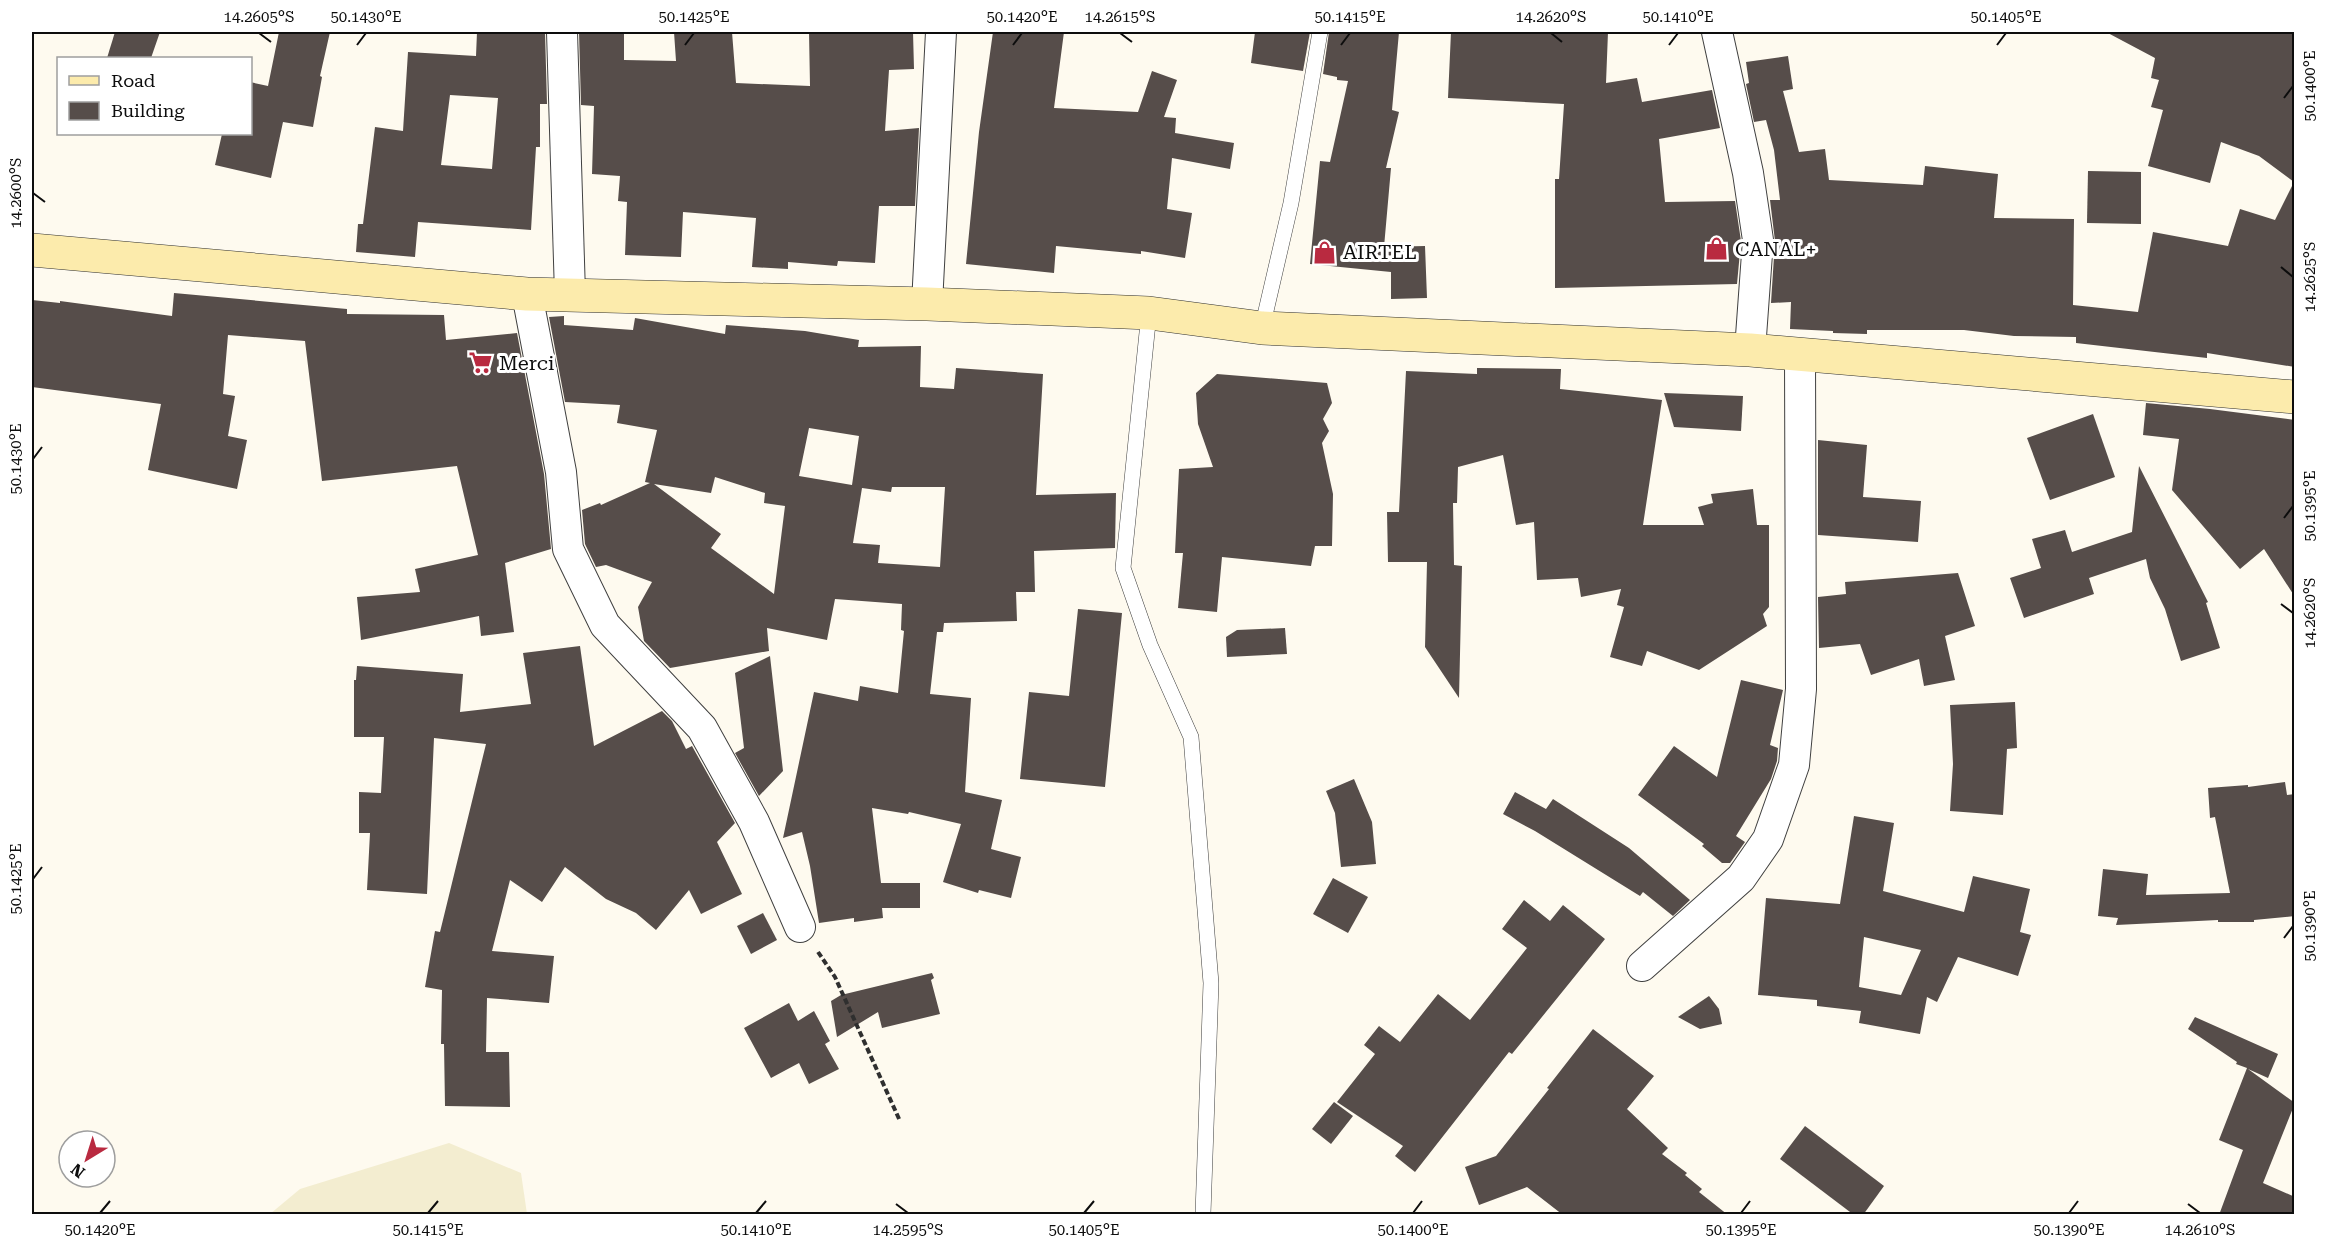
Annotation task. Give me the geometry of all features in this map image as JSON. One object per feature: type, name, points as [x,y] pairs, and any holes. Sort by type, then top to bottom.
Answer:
[{"type":"main road","points":[[32,250],[527,294],[927,304],[1149,313],[1262,328],[1750,350],[2295,397]]},
{"type":"street","points":[[562,32],[570,294]]},
{"type":"street","points":[[927,304],[941,32]]},
{"type":"street","points":[[1717,32],[1748,173],[1758,240],[1750,350]]},
{"type":"street","points":[[527,294],[561,472],[568,549],[605,625],[702,728],[754,822],[800,927]]},
{"type":"street","points":[[1642,966],[1741,878],[1768,839],[1794,765],[1802,689],[1800,355]]},
{"type":"lane","points":[[1262,328],[1291,203],[1320,32]]},
{"type":"lane","points":[[1149,313],[1123,568],[1150,645],[1191,737],[1211,983],[1203,1215]]},
{"type":"path","points":[[800,927],[835,977],[900,1121]]},
{"type":"shaded area","points":[[449,1143],[521,1173],[527,1214],[270,1214],[300,1189]]},
{"type":"building","points":[[115,32],[160,32],[151,57],[107,57]]},
{"type":"building","points":[[279,32],[330,32],[320,76],[322,77],[313,127],[283,122],[271,178],[215,165],[222,135],[252,135],[252,82],[268,86]]},
{"type":"building","points":[[477,32],[545,32],[547,104],[540,104],[540,147],[536,147],[531,230],[418,222],[415,257],[356,252],[358,224],[363,224],[375,127],[403,131],[408,52],[476,56]],"holes":[[[450,95],[498,98],[492,169],[441,165]]]},
{"type":"building","points":[[579,32],[624,32],[624,60],[676,61],[674,32],[732,32],[736,83],[810,86],[809,32],[913,32],[914,69],[889,70],[885,131],[919,128],[915,206],[879,206],[875,263],[838,261],[837,266],[788,262],[788,269],[752,267],[756,218],[683,212],[681,257],[625,255],[627,202],[618,201],[620,176],[592,174],[594,106],[581,105]]},
{"type":"building","points":[[993,32],[1064,32],[1054,108],[1138,112],[1152,71],[1177,80],[1164,117],[1176,118],[1175,133],[1234,143],[1230,169],[1172,158],[1167,209],[1192,213],[1185,258],[1141,251],[1141,254],[1056,246],[1054,273],[966,264],[979,132]]},
{"type":"building","points":[[1255,32],[1310,32],[1303,71],[1251,63]]},
{"type":"building","points":[[1329,32],[1399,32],[1392,110],[1399,112],[1386,168],[1391,168],[1384,247],[1425,246],[1427,298],[1391,299],[1391,272],[1310,264],[1320,161],[1330,162],[1348,81],[1337,80],[1337,77],[1323,74]]},
{"type":"building","points":[[1451,32],[1608,32],[1606,83],[1637,78],[1642,102],[1712,90],[1720,128],[1659,139],[1665,202],[1735,201],[1741,241],[1737,284],[1555,288],[1555,179],[1559,179],[1564,104],[1448,98]]},
{"type":"building","points":[[2106,32],[2295,32],[2295,367],[2207,353],[2207,358],[2076,343],[2076,337],[2014,336],[1964,330],[1867,330],[1867,334],[1790,329],[1791,302],[1771,303],[1775,241],[1770,200],[1780,200],[1774,150],[1766,120],[1754,122],[1746,84],[1749,83],[1746,62],[1788,56],[1793,89],[1783,91],[1799,152],[1825,149],[1829,180],[1923,185],[1925,166],[1998,174],[1994,218],[2074,219],[2073,305],[2138,312],[2153,232],[2228,246],[2240,209],[2275,220],[2294,182],[2259,156],[2221,142],[2210,183],[2148,166],[2163,110],[2151,107],[2159,80],[2151,78],[2155,58]]},
{"type":"building","points":[[2088,171],[2141,172],[2141,224],[2087,223]]},
{"type":"building","points":[[174,293],[347,309],[347,314],[444,315],[446,340],[517,333],[544,474],[551,549],[505,563],[514,632],[481,636],[479,616],[361,640],[357,597],[420,592],[415,569],[478,555],[457,466],[322,481],[305,341],[228,335],[223,394],[235,396],[228,436],[247,440],[237,489],[148,470],[161,404],[32,387],[32,300],[60,303],[60,301],[172,316]]},
{"type":"building","points":[[564,316],[564,325],[633,330],[635,318],[725,334],[726,325],[805,331],[859,340],[858,347],[921,346],[920,387],[954,389],[956,368],[1043,374],[1036,495],[1116,493],[1115,548],[1034,551],[1035,592],[1016,592],[1017,621],[944,623],[943,632],[937,632],[930,694],[971,698],[965,792],[1002,800],[991,849],[1021,857],[1011,898],[979,890],[978,893],[943,882],[961,824],[909,812],[908,814],[872,808],[881,883],[920,883],[920,908],[882,908],[883,918],[854,922],[854,918],[819,923],[802,832],[783,838],[814,692],[858,701],[860,686],[898,693],[904,631],[901,630],[902,604],[835,599],[827,640],[767,628],[769,651],[670,668],[644,641],[638,607],[652,582],[606,565],[596,567],[585,544],[582,510],[600,503],[601,505],[650,483],[645,482],[657,430],[617,423],[620,405],[565,402],[549,317]],"holes":[[[809,428],[859,436],[852,485],[799,476]],[[715,477],[765,493],[764,503],[785,506],[774,594],[711,548],[721,534],[654,484],[711,493]],[[892,487],[945,487],[940,567],[878,563],[880,545],[853,543],[862,488],[891,492]]]},
{"type":"building","points":[[1477,368],[1561,369],[1560,389],[1662,400],[1643,525],[1704,525],[1698,507],[1713,503],[1711,494],[1753,489],[1757,525],[1769,525],[1769,607],[1763,614],[1767,626],[1699,670],[1647,651],[1642,666],[1610,657],[1624,607],[1617,605],[1621,589],[1581,597],[1578,578],[1537,580],[1534,522],[1516,525],[1503,455],[1458,467],[1457,503],[1453,503],[1454,565],[1462,566],[1459,698],[1425,647],[1427,562],[1388,562],[1387,512],[1399,512],[1406,371],[1477,374]]},
{"type":"building","points":[[1217,374],[1327,383],[1332,403],[1323,419],[1329,431],[1322,443],[1333,494],[1332,546],[1315,546],[1311,566],[1222,557],[1217,612],[1178,608],[1183,553],[1175,553],[1179,469],[1213,467],[1198,424],[1196,393]]},
{"type":"building","points":[[1664,393],[1743,396],[1741,431],[1674,427]]},
{"type":"building","points":[[2146,403],[2295,420],[2295,597],[2264,549],[2240,569],[2172,490],[2179,439],[2143,435]]},
{"type":"building","points":[[2093,414],[2115,477],[2050,500],[2027,438]]},
{"type":"building","points":[[1818,440],[1867,445],[1863,497],[1921,501],[1918,542],[1818,535]]},
{"type":"building","points":[[2139,466],[2208,602],[2206,603],[2220,648],[2181,661],[2165,609],[2150,578],[2146,559],[2089,578],[2094,594],[2024,618],[2010,578],[2041,568],[2032,539],[2065,530],[2072,552],[2132,532]]},
{"type":"building","points":[[1958,573],[1975,626],[1945,636],[1955,680],[1924,686],[1919,659],[1871,675],[1860,644],[1819,648],[1818,597],[1846,594],[1845,582]]},
{"type":"building","points":[[1078,609],[1122,613],[1105,787],[1020,779],[1029,692],[1069,696]]},
{"type":"building","points":[[1285,628],[1287,654],[1227,657],[1226,637],[1237,630]]},
{"type":"building","points":[[580,646],[594,746],[662,711],[672,721],[686,749],[692,746],[735,823],[717,842],[742,894],[701,914],[689,890],[656,930],[636,913],[606,899],[565,867],[542,902],[510,880],[492,951],[554,956],[549,1003],[487,998],[486,1052],[509,1052],[510,1107],[445,1106],[444,1044],[441,1044],[442,990],[425,987],[435,931],[440,932],[486,744],[434,738],[427,894],[367,890],[370,833],[359,833],[359,792],[381,793],[384,737],[354,737],[354,680],[356,680],[357,666],[463,674],[460,712],[531,704],[523,653]]},
{"type":"building","points":[[770,656],[783,771],[759,796],[735,753],[744,748],[735,673]]},
{"type":"building","points":[[1741,680],[1783,690],[1770,745],[1778,748],[1777,761],[1771,779],[1736,836],[1745,842],[1730,863],[1722,863],[1702,846],[1704,844],[1638,795],[1674,746],[1717,777]]},
{"type":"building","points":[[2015,702],[2017,748],[2007,749],[2003,815],[1950,811],[1953,764],[1950,705]]},
{"type":"building","points":[[1354,779],[1372,822],[1376,864],[1341,867],[1335,813],[1326,791]]},
{"type":"building","points":[[2285,782],[2287,795],[2295,794],[2295,916],[2254,920],[2254,922],[2218,922],[2218,920],[2116,925],[2118,918],[2098,916],[2103,869],[2148,874],[2146,895],[2230,893],[2215,817],[2210,818],[2208,788],[2248,785],[2248,787]]},
{"type":"building","points":[[1515,792],[1546,809],[1553,799],[1629,848],[1690,900],[1673,916],[1643,892],[1640,896],[1535,831],[1503,814]]},
{"type":"building","points":[[1854,816],[1894,823],[1883,891],[1964,912],[1973,876],[2030,889],[2020,932],[2031,935],[2018,976],[1958,957],[1937,1002],[1927,997],[1920,1034],[1859,1023],[1861,1011],[1817,1006],[1817,1000],[1758,995],[1766,898],[1840,904]],"holes":[[[1864,937],[1921,950],[1901,995],[1859,987]]]},
{"type":"building","points":[[1333,878],[1368,897],[1348,933],[1313,914]]},
{"type":"building","points":[[1524,900],[1550,921],[1563,905],[1605,939],[1512,1054],[1509,1052],[1415,1172],[1395,1156],[1403,1146],[1337,1102],[1375,1054],[1364,1045],[1379,1026],[1400,1042],[1438,994],[1470,1020],[1527,948],[1502,929]]},
{"type":"building","points":[[763,913],[777,940],[751,954],[737,926]]},
{"type":"building","points":[[932,973],[934,978],[931,980],[940,1014],[882,1028],[878,1012],[837,1037],[831,1001],[841,995]]},
{"type":"building","points":[[1709,996],[1719,1009],[1722,1024],[1700,1029],[1678,1017]]},
{"type":"building","points":[[789,1003],[798,1021],[814,1011],[830,1041],[825,1044],[839,1069],[809,1084],[799,1063],[771,1078],[744,1028]]},
{"type":"building","points":[[2195,1017],[2278,1054],[2268,1078],[2248,1069],[2295,1103],[2263,1183],[2295,1197],[2295,1215],[2219,1215],[2243,1150],[2219,1140],[2247,1068],[2236,1064],[2237,1062],[2188,1029]]},
{"type":"building","points":[[1593,1029],[1654,1076],[1627,1109],[1668,1148],[1662,1154],[1687,1173],[1685,1175],[1702,1189],[1699,1192],[1728,1215],[1563,1215],[1527,1187],[1479,1205],[1465,1167],[1496,1156]]},
{"type":"building","points":[[1334,1102],[1353,1116],[1331,1144],[1312,1129]]},
{"type":"building","points":[[1805,1126],[1884,1186],[1863,1215],[1854,1215],[1780,1159]]},
{"type":"place","name":"CANAL+","points":[[1717,249]]},
{"type":"place","name":"AIRTEL","points":[[1325,252]]},
{"type":"place","name":"Merci","points":[[481,363]]}]
